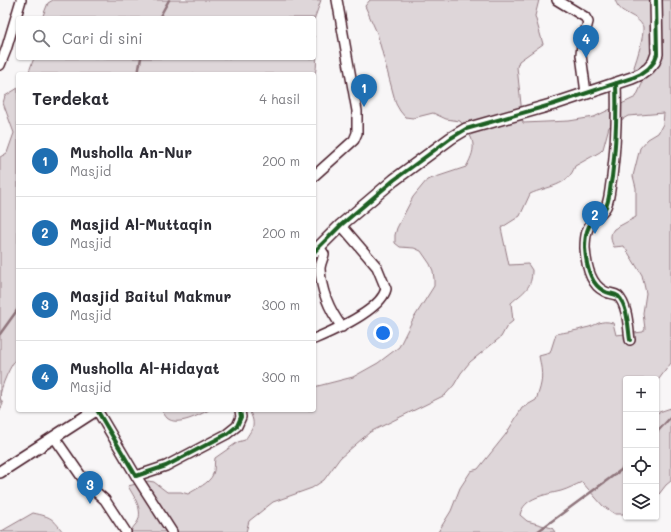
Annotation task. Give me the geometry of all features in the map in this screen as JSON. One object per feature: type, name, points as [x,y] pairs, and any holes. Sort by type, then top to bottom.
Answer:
[{"type":"street","points":[[16,16],[21,0]]},
{"type":"street","points":[[316,174],[354,140],[357,133],[357,111],[337,0]]},
{"type":"street","points":[[557,0],[585,17],[588,22],[582,44],[581,55],[586,93]]},
{"type":"street","points":[[342,327],[330,309],[320,269],[324,254],[317,249],[341,225],[394,180],[451,138],[466,129],[554,104],[641,74],[654,62],[657,54],[656,0]]},
{"type":"street","points":[[0,65],[16,17]]},
{"type":"street","points":[[616,83],[617,123],[607,204],[589,224],[586,234],[585,250],[589,271],[594,282],[601,290],[607,293],[616,294],[619,297],[624,307],[630,340]]},
{"type":"street","points":[[316,339],[342,327],[371,308],[382,298],[386,288],[377,267],[341,225]]},
{"type":"street","points":[[0,472],[94,412]]},
{"type":"street","points":[[98,412],[136,476],[172,532]]},
{"type":"street","points":[[136,476],[166,466],[227,434],[237,426],[240,412]]},
{"type":"street","points":[[54,437],[86,483],[105,500],[126,532]]},
{"type":"shaded area","points":[[53,0],[321,0],[315,16],[43,16],[48,3]]},
{"type":"shaded area","points":[[370,0],[539,0],[535,16],[543,44],[519,61],[517,67],[523,123],[569,121],[594,117],[636,97],[642,84],[634,67],[641,42],[643,27],[637,19],[620,8],[615,0],[671,0],[671,363],[659,379],[659,376],[623,376],[623,514],[615,514],[603,506],[582,482],[564,490],[536,498],[526,504],[522,509],[520,515],[527,521],[552,528],[555,532],[438,532],[451,511],[460,488],[471,471],[478,469],[506,434],[522,408],[536,400],[542,378],[539,356],[550,353],[556,334],[578,330],[601,322],[613,323],[616,335],[643,332],[645,329],[643,313],[646,293],[642,275],[624,246],[614,247],[611,236],[614,229],[636,217],[636,188],[633,176],[640,148],[648,139],[658,133],[663,124],[664,113],[628,116],[609,127],[603,149],[600,152],[575,166],[572,173],[562,182],[530,194],[520,216],[501,228],[509,265],[528,264],[532,270],[531,281],[529,286],[511,303],[513,321],[507,326],[501,337],[470,362],[445,395],[370,432],[340,458],[324,480],[312,488],[273,502],[249,521],[246,532],[131,532],[138,521],[139,508],[128,486],[148,481],[154,482],[167,492],[181,492],[188,494],[209,480],[214,471],[215,458],[238,442],[245,440],[253,425],[253,419],[250,412],[316,412],[316,386],[353,377],[378,363],[399,347],[412,321],[434,286],[433,271],[421,251],[414,248],[400,247],[395,243],[395,235],[413,197],[427,180],[466,167],[470,160],[473,143],[469,133],[460,121],[446,119],[433,113],[413,118],[405,117],[396,104],[377,33],[365,6]]},
{"type":"shaded area","points":[[33,60],[316,60],[316,62],[315,72],[29,72]]},
{"type":"shaded area","points":[[16,89],[16,359],[6,376],[0,393],[0,157],[7,153],[14,133],[3,103],[5,96]]},
{"type":"shaded area","points":[[0,398],[3,404],[0,410]]},
{"type":"shaded area","points":[[671,408],[671,481],[659,494],[659,448],[659,412]]},
{"type":"shaded area","points":[[162,412],[205,412],[182,421],[167,418]]},
{"type":"shaded area","points":[[33,513],[51,519],[63,532],[0,532]]},
{"type":"waterway","points":[[160,16],[169,0]]},
{"type":"waterway","points":[[138,72],[141,60]]},
{"type":"waterway","points":[[0,334],[16,312]]},
{"type":"waterway","points":[[659,430],[671,417]]},
{"type":"waterway","points":[[537,532],[623,468]]},
{"type":"cycle path","points":[[316,250],[341,225],[394,180],[451,138],[466,129],[554,104],[632,78],[648,69],[654,62],[657,54],[656,0]]},
{"type":"cycle path","points":[[616,83],[615,141],[609,198],[604,209],[594,219],[589,227],[585,239],[585,248],[586,260],[595,283],[599,288],[606,292],[618,296],[624,305],[630,340]]},
{"type":"cycle path","points":[[98,412],[136,476],[166,466],[227,434],[237,426],[241,417],[240,412]]},
{"type":"place","name":"Musholla Al-Hidayat","points":[[586,58]]},
{"type":"place","name":"Musholla An-Nur","points":[[364,107]]},
{"type":"place","name":"Masjid Al-Muttaqin","points":[[595,234]]},
{"type":"place","name":"Masjid Baitul Makmur","points":[[90,504]]}]
